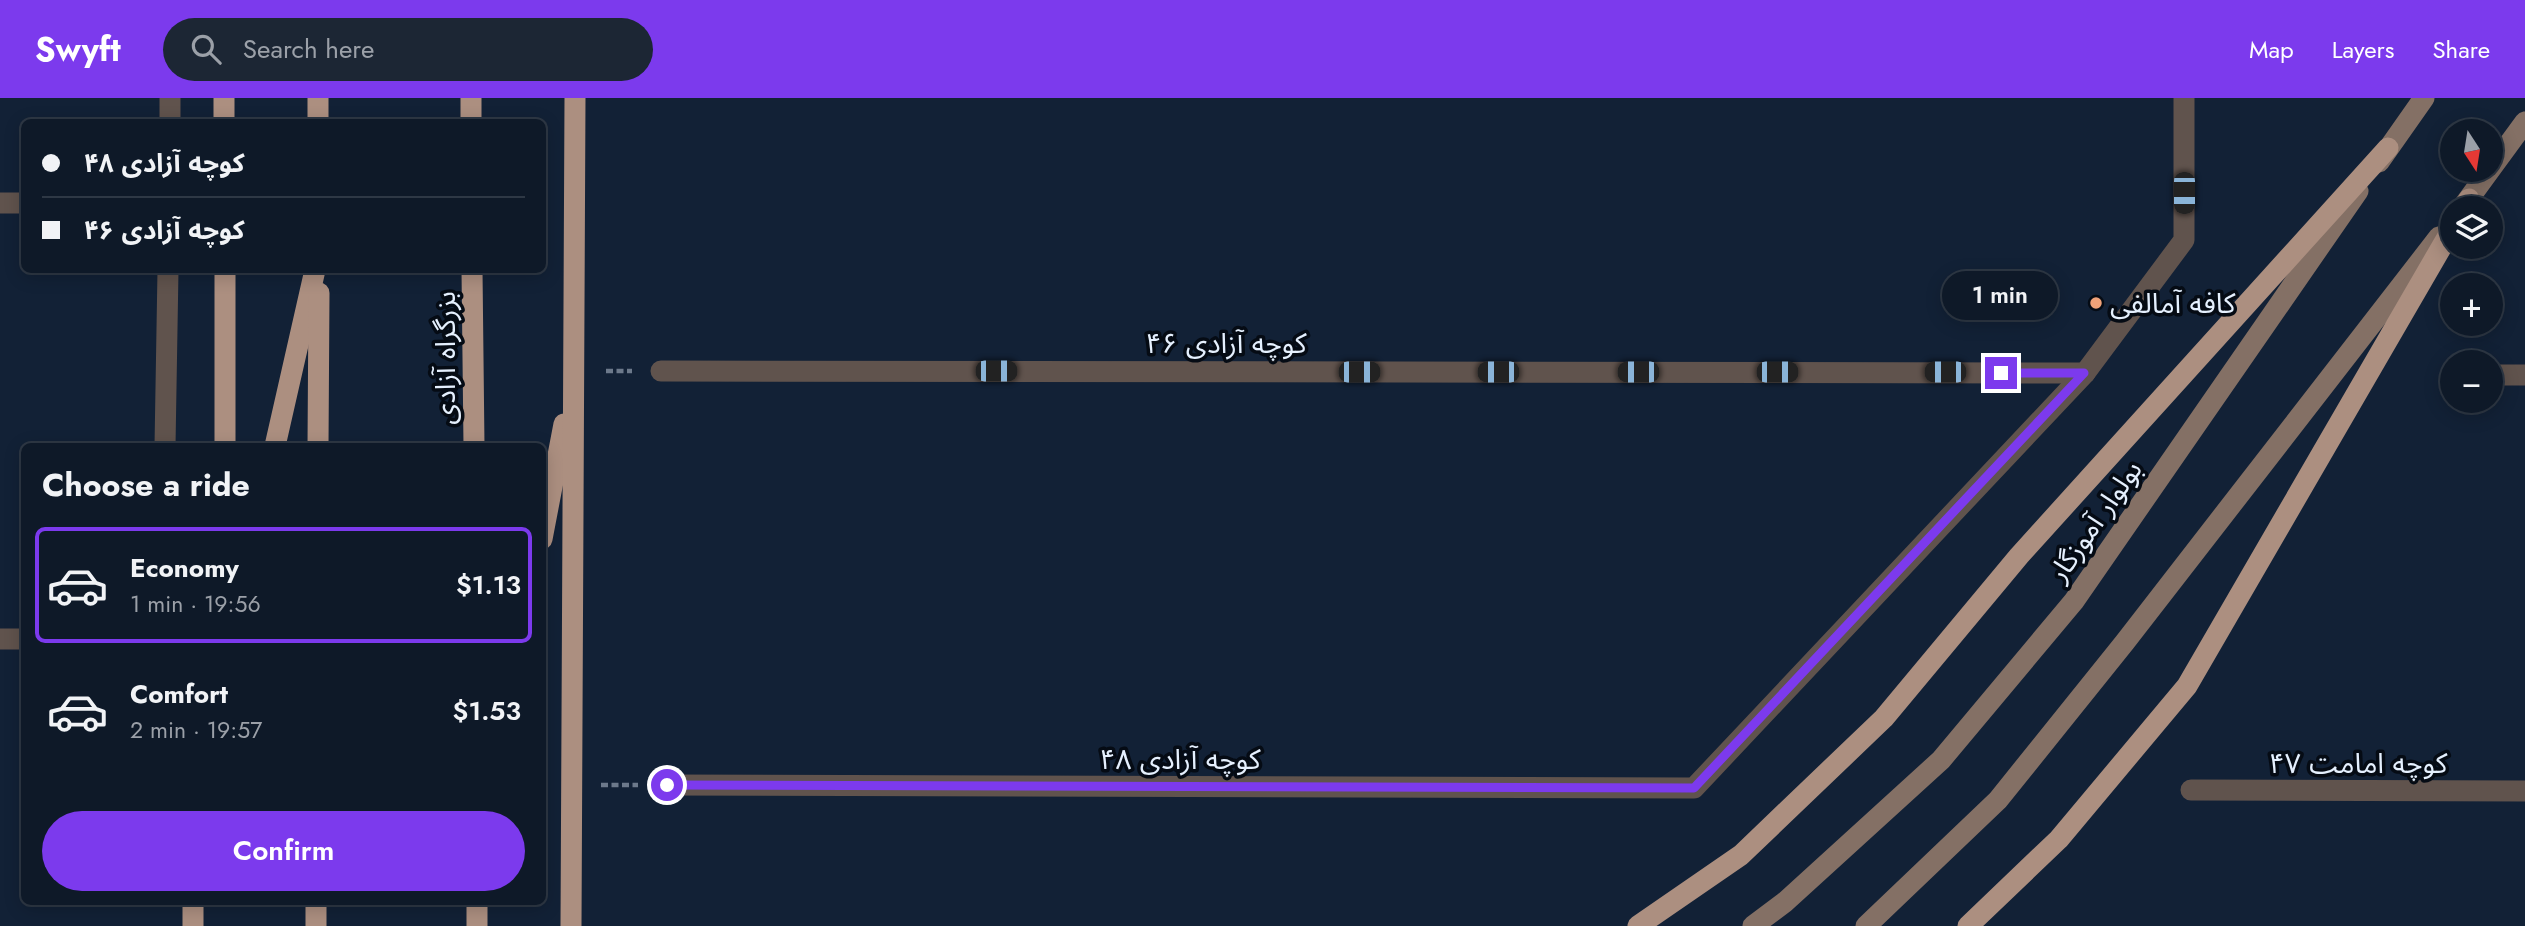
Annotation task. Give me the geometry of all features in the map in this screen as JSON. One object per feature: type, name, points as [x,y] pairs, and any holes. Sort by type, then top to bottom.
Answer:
[{"type":"highway","points":[[224,98],[224,119]]},
{"type":"highway","points":[[318,98],[318,119]]},
{"type":"highway","points":[[471,98],[471,119]]},
{"type":"highway","points":[[571,926],[575,98]]},
{"type":"highway","points":[[1637,926],[1741,855],[1884,718],[2020,556],[2388,148]]},
{"type":"highway","points":[[1968,926],[2059,839],[2187,686],[2440,250]]},
{"type":"highway","points":[[225,273],[225,443]]},
{"type":"highway","points":[[276,443],[316,273]]},
{"type":"highway","points":[[317,273],[318,443]]},
{"type":"highway","name":"بزرگراه آزادی","points":[[472,273],[474,443]]},
{"type":"highway","points":[[546,517],[573,370]]},
{"type":"highway","points":[[193,905],[193,926]]},
{"type":"highway","points":[[316,905],[316,926]]},
{"type":"highway","points":[[477,905],[477,926]]},
{"type":"main road","name":"بولوار آموزگار","points":[[1753,926],[1785,902],[1941,760],[2074,601],[2424,98]]},
{"type":"main road","points":[[2472,196],[2525,122]]},
{"type":"main road","points":[[1866,926],[1998,800],[2134,631],[2440,236]]},
{"type":"street","points":[[170,98],[170,119]]},
{"type":"street","points":[[2084,373],[2184,240],[2184,98]]},
{"type":"street","points":[[0,203],[21,203]]},
{"type":"street","points":[[164,443],[169,273]]},
{"type":"street","name":"کوچه آزادی ۴۶","points":[[661,371],[2084,373]]},
{"type":"street","name":"کوچه آزادی ۴۸","points":[[667,785],[1694,788],[2084,373]]},
{"type":"street","points":[[2503,375],[2525,375]]},
{"type":"street","points":[[0,639],[21,639]]},
{"type":"street","name":"کوچه امامت ۴۷","points":[[2191,790],[2525,791]]},
{"type":"path","points":[[573,370],[661,371]]},
{"type":"path","points":[[572,785],[667,785]]},
{"type":"place","name":"کافه آمالفی","points":[[2096,303]]},
{"type":"route","points":[[667,785],[1694,788],[2084,373],[2001,373]]}]
